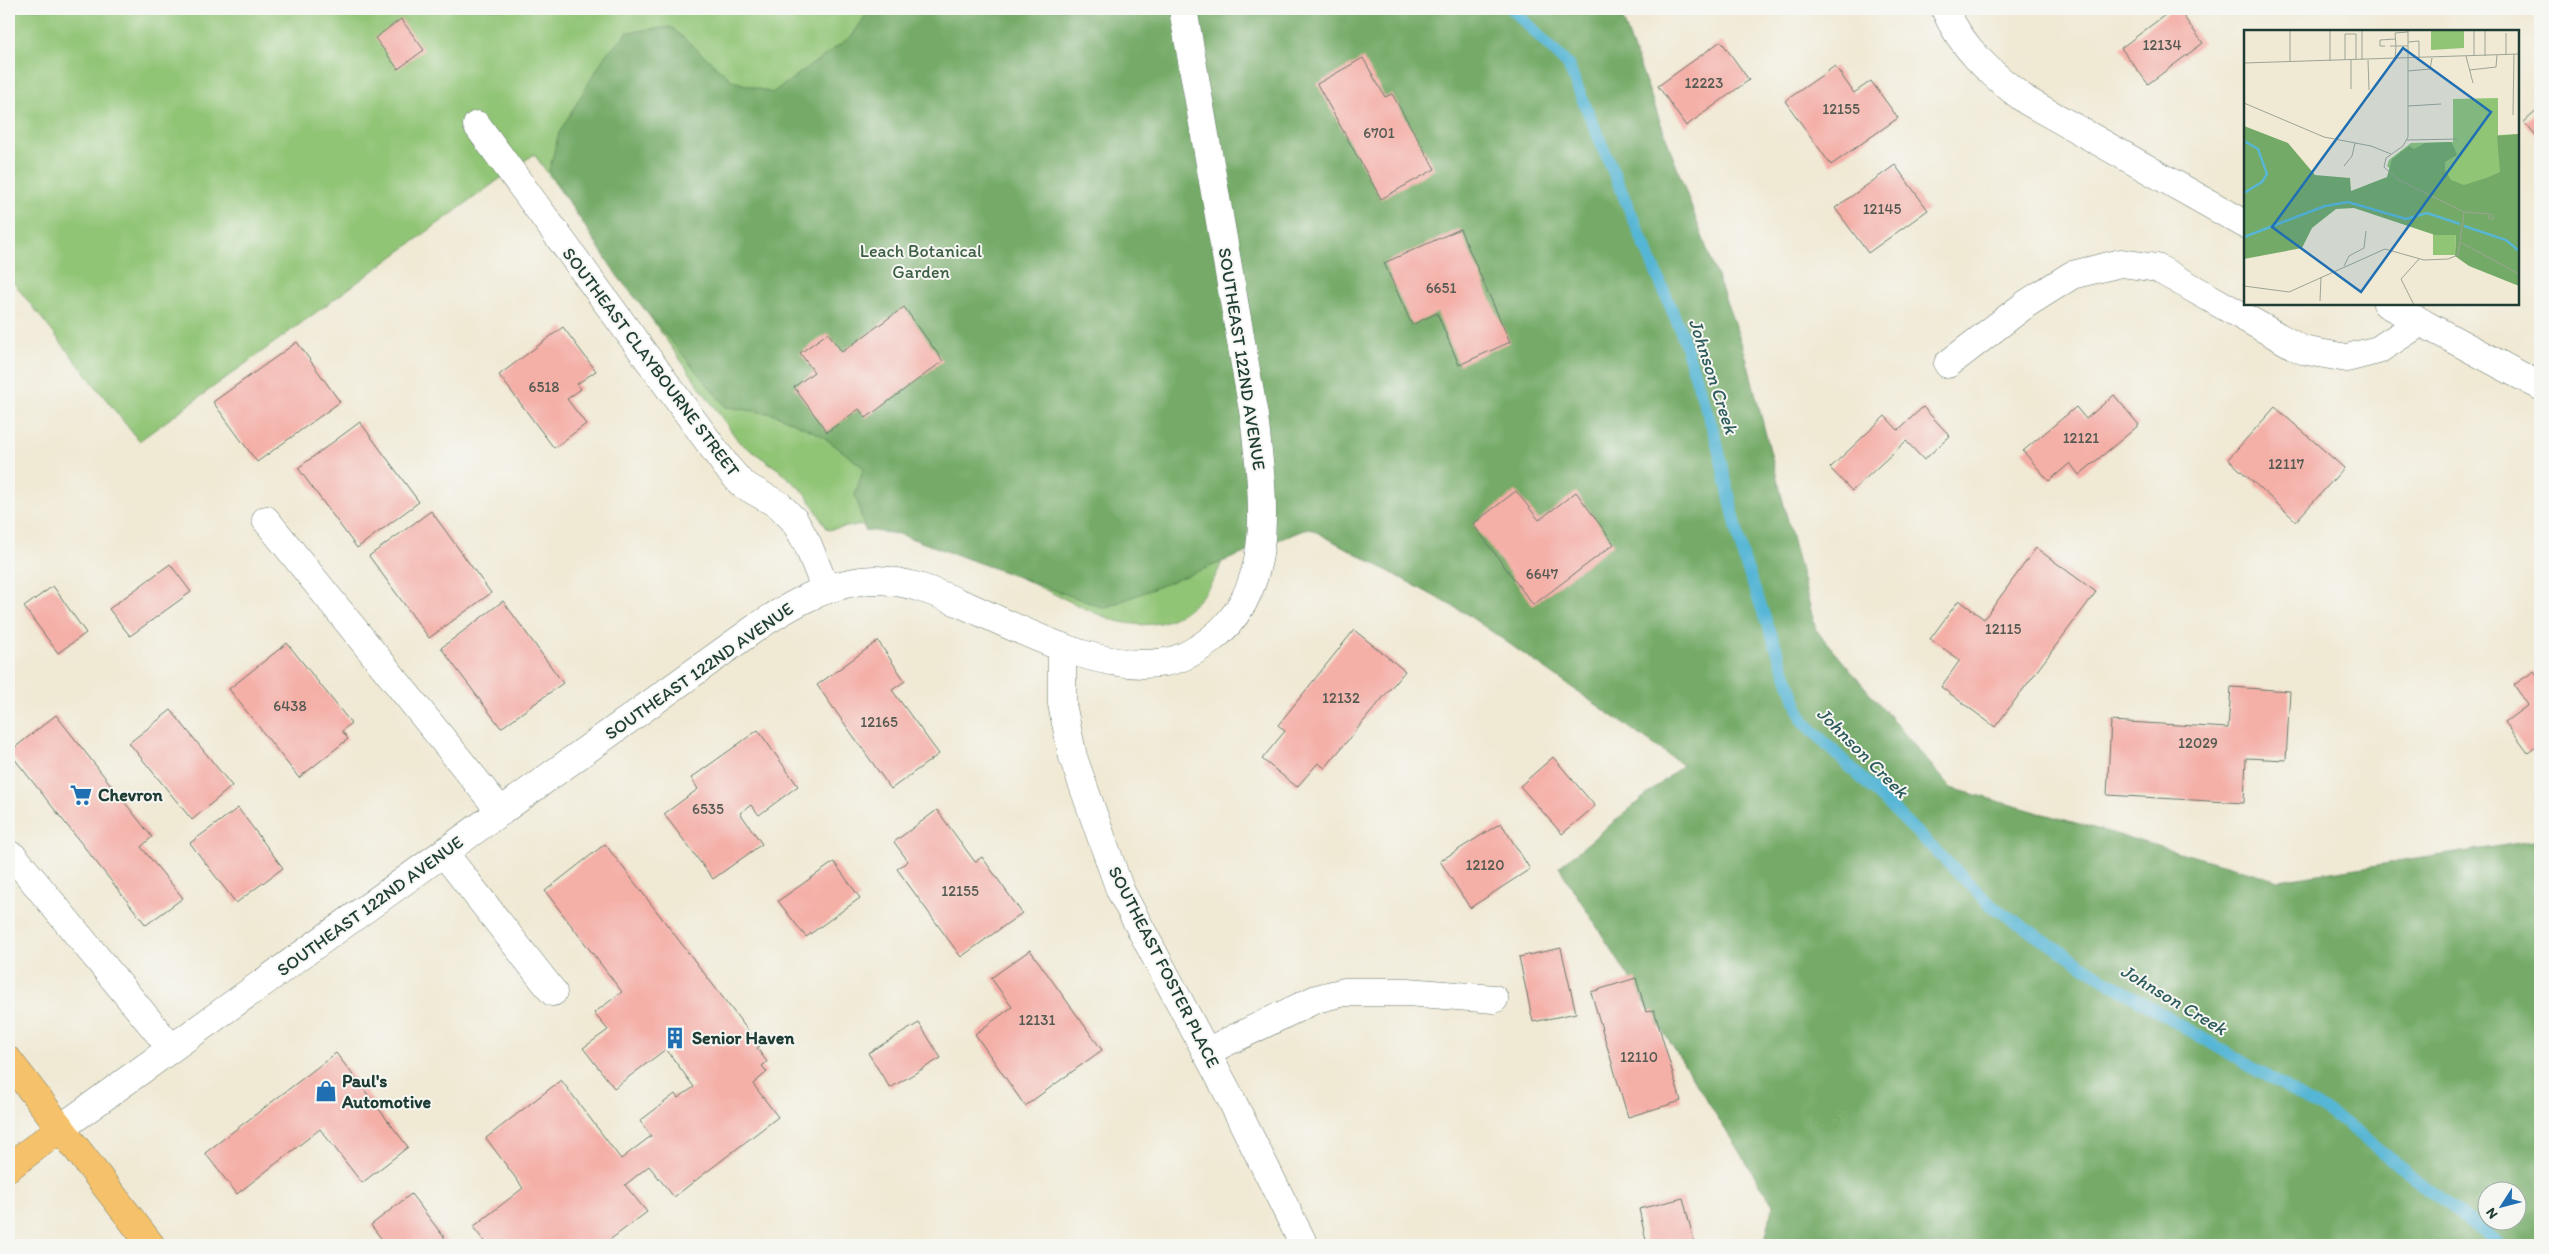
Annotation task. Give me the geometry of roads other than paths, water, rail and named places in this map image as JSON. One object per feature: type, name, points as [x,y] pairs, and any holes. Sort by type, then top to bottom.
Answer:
[{"type":"main road","points":[[9,1061],[151,1245]]},
{"type":"main road","name":"SOUTHEAST 122ND AVENUE","points":[[9,1167],[61,1128]]},
{"type":"street","name":"SOUTHEAST 122ND AVENUE","points":[[61,1128],[757,627],[793,604],[826,590],[875,580],[905,584],[939,594],[1062,647],[1105,661],[1139,664],[1167,662],[1195,651],[1216,635],[1243,603],[1256,571],[1262,538],[1261,480],[1254,416],[1182,9]]},
{"type":"street","points":[[1945,9],[1960,36],[1974,54],[1999,79],[2027,101],[2244,223]]},
{"type":"street","name":"SOUTHEAST CLAYBOURNE STREET","points":[[477,125],[727,467],[742,484],[779,504],[794,520],[808,544],[826,590]]},
{"type":"street","points":[[1948,364],[2026,304],[2072,275],[2121,263],[2156,268],[2302,350],[2346,358],[2378,350],[2421,322]]},
{"type":"street","points":[[2389,305],[2540,386]]},
{"type":"street","points":[[266,520],[501,812]]},
{"type":"street","name":"SOUTHEAST FOSTER PLACE","points":[[1062,647],[1062,704],[1071,748],[1120,890],[1206,1052],[1304,1245]]},
{"type":"street","points":[[444,852],[552,992]]},
{"type":"street","points":[[9,855],[14,857],[171,1048]]},
{"type":"street","points":[[1206,1052],[1316,999],[1344,992],[1408,992],[1494,999]]},
{"type":"waterway","name":"Johnson Creek","points":[[1512,9],[1568,65],[1680,329],[1716,439],[1744,560],[1803,721],[1992,906],[2105,980],[2347,1124],[2499,1245]]},
{"type":"place","name":"Chevron","points":[[81,795]]},
{"type":"place","name":"Senior Haven","points":[[675,1038]]},
{"type":"place","name":"Paul's Automotive","points":[[326,1091]]},
{"type":"park label","name":"Leach Botanical Garden","points":[[921,261]]}]
